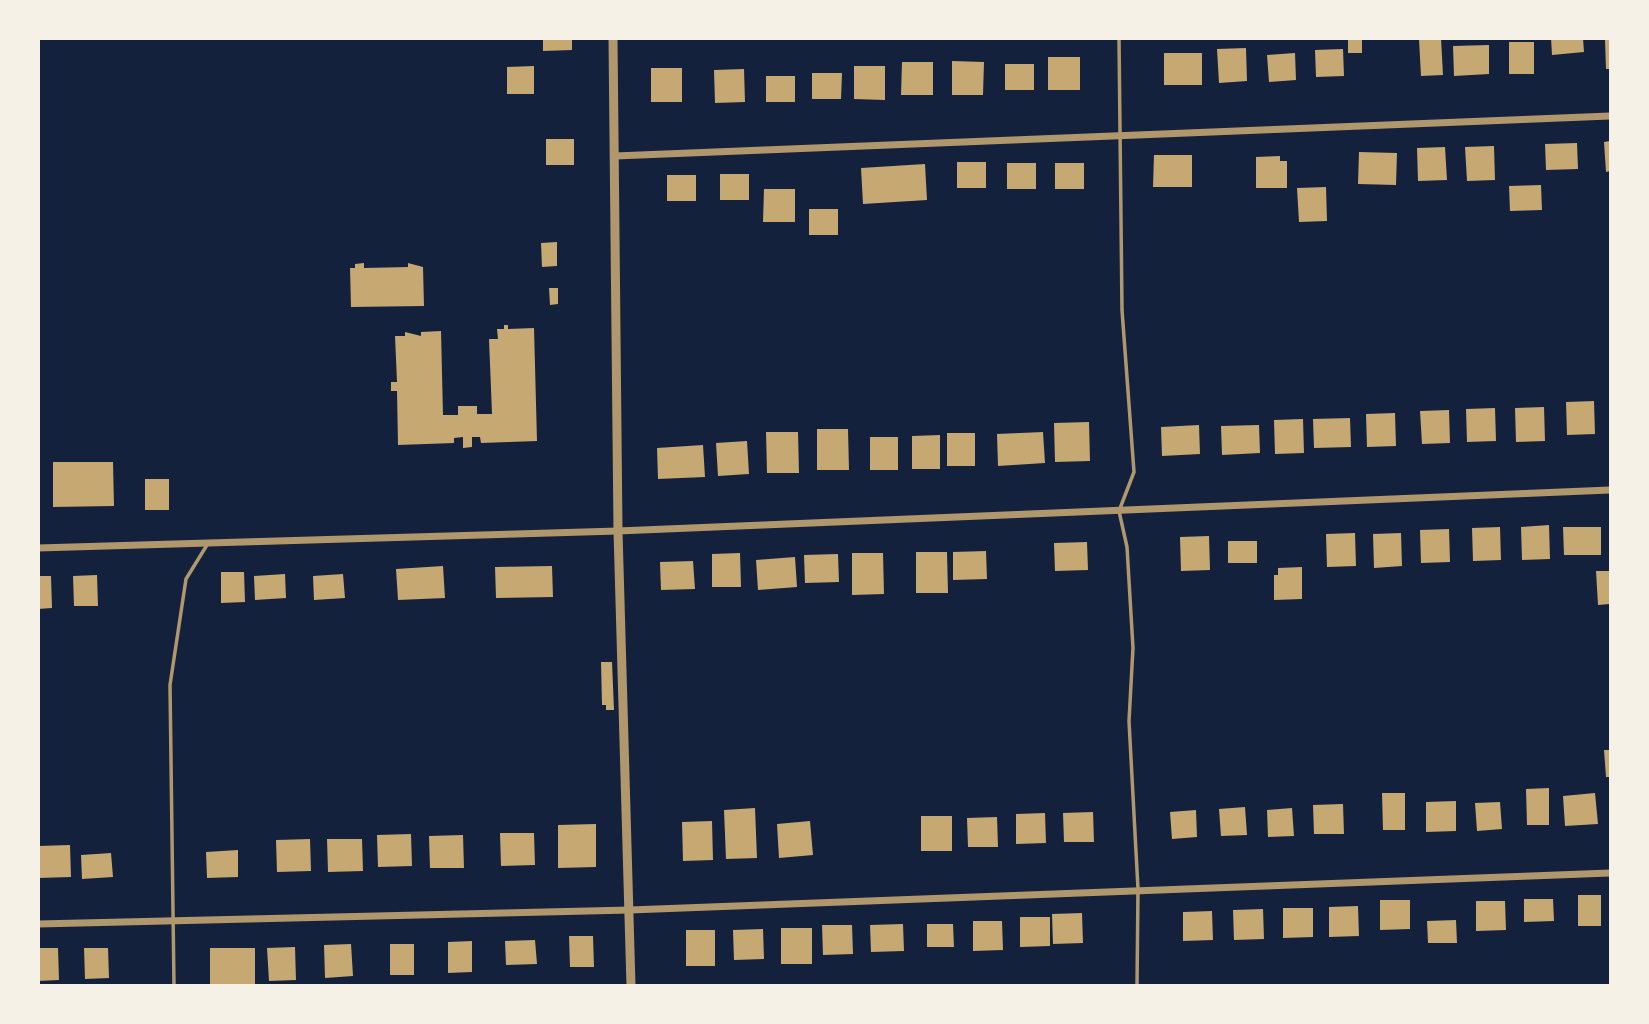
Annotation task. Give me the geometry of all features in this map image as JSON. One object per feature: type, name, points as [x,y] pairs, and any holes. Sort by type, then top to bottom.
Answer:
[{"type":"street","points":[[613,38],[618,531],[631,985]]},
{"type":"street","points":[[615,156],[1611,116]]},
{"type":"street","points":[[38,548],[618,531],[1611,490]]},
{"type":"street","points":[[38,924],[630,910],[1611,873]]},
{"type":"lane","points":[[1119,38],[1122,310],[1134,472],[1119,511],[1127,547],[1133,648],[1129,721],[1138,889],[1137,985]]},
{"type":"lane","points":[[174,985],[170,685],[186,579],[208,543]]},
{"type":"building","points":[[543,38],[572,38],[572,50],[543,51]]},
{"type":"building","points":[[1348,38],[1362,38],[1362,53],[1348,53]]},
{"type":"building","points":[[1441,38],[1443,75],[1421,76],[1419,39]]},
{"type":"building","points":[[1551,38],[1583,38],[1584,52],[1552,55]]},
{"type":"building","points":[[1605,40],[1610,40],[1610,69],[1606,69]]},
{"type":"building","points":[[1509,42],[1534,42],[1534,74],[1509,74]]},
{"type":"building","points":[[1489,45],[1489,74],[1454,76],[1453,46]]},
{"type":"building","points":[[1246,48],[1247,81],[1219,83],[1217,49]]},
{"type":"building","points":[[1343,49],[1344,76],[1316,77],[1315,50]]},
{"type":"building","points":[[1164,53],[1202,53],[1202,85],[1164,85]]},
{"type":"building","points":[[1295,53],[1296,80],[1269,82],[1267,55]]},
{"type":"building","points":[[1048,57],[1080,57],[1080,90],[1048,90]]},
{"type":"building","points":[[952,61],[984,62],[983,95],[952,95]]},
{"type":"building","points":[[902,62],[933,62],[933,95],[901,95]]},
{"type":"building","points":[[1005,64],[1034,64],[1034,90],[1005,90]]},
{"type":"building","points":[[534,66],[534,94],[507,94],[507,67]]},
{"type":"building","points":[[854,66],[885,66],[885,100],[854,99]]},
{"type":"building","points":[[651,68],[682,68],[682,102],[651,102]]},
{"type":"building","points":[[744,69],[745,102],[715,103],[714,70]]},
{"type":"building","points":[[812,73],[842,73],[841,99],[812,99]]},
{"type":"building","points":[[766,76],[795,76],[795,102],[766,102]]},
{"type":"building","points":[[546,139],[574,139],[574,165],[546,165]]},
{"type":"building","points":[[1610,141],[1610,171],[1606,172],[1604,142]]},
{"type":"building","points":[[1577,143],[1578,169],[1546,170],[1545,144]]},
{"type":"building","points":[[1494,146],[1495,180],[1467,181],[1465,147]]},
{"type":"building","points":[[1445,147],[1447,180],[1418,181],[1417,148]]},
{"type":"building","points":[[1359,152],[1397,153],[1396,185],[1358,184]]},
{"type":"building","points":[[1154,155],[1192,155],[1192,187],[1153,187]]},
{"type":"building","points":[[1280,156],[1280,161],[1287,161],[1287,188],[1256,188],[1256,157]]},
{"type":"building","points":[[957,162],[986,162],[986,188],[957,188]]},
{"type":"building","points":[[1007,163],[1036,163],[1036,189],[1007,189]]},
{"type":"building","points":[[1055,163],[1084,163],[1084,189],[1055,189]]},
{"type":"building","points":[[925,164],[927,200],[863,204],[861,168]]},
{"type":"building","points":[[720,174],[749,174],[749,200],[720,200]]},
{"type":"building","points":[[667,175],[696,175],[696,201],[667,201]]},
{"type":"building","points":[[1541,185],[1542,210],[1510,211],[1509,186]]},
{"type":"building","points":[[1326,187],[1327,221],[1299,222],[1297,188]]},
{"type":"building","points":[[764,189],[795,189],[795,222],[763,222]]},
{"type":"building","points":[[809,209],[838,209],[838,235],[809,235]]},
{"type":"building","points":[[557,242],[557,266],[542,267],[541,243]]},
{"type":"building","points":[[364,263],[364,268],[408,267],[408,263],[423,267],[424,306],[351,307],[350,268]]},
{"type":"building","points":[[549,288],[558,288],[558,304],[550,305]]},
{"type":"building","points":[[504,325],[508,325],[508,329],[534,328],[537,441],[481,443],[480,437],[472,437],[472,447],[463,448],[463,437],[454,438],[454,443],[398,445],[397,391],[391,391],[391,382],[397,382],[395,336],[405,336],[405,332],[421,336],[421,332],[441,331],[443,415],[458,415],[458,406],[477,406],[477,414],[492,414],[489,339],[498,339],[497,329],[504,329]]},
{"type":"building","points":[[1594,401],[1595,434],[1567,435],[1566,402]]},
{"type":"building","points":[[1544,407],[1545,441],[1516,442],[1515,408]]},
{"type":"building","points":[[1495,408],[1496,441],[1467,442],[1466,409]]},
{"type":"building","points":[[1449,410],[1450,443],[1422,444],[1420,411]]},
{"type":"building","points":[[1395,413],[1396,446],[1367,447],[1366,414]]},
{"type":"building","points":[[1350,418],[1351,447],[1314,448],[1313,419]]},
{"type":"building","points":[[1303,419],[1304,453],[1275,454],[1274,420]]},
{"type":"building","points":[[1089,422],[1090,461],[1055,462],[1054,423]]},
{"type":"building","points":[[1199,425],[1200,454],[1162,456],[1161,427]]},
{"type":"building","points":[[1259,425],[1260,453],[1222,455],[1221,426]]},
{"type":"building","points":[[817,429],[848,429],[849,470],[817,470]]},
{"type":"building","points":[[766,432],[798,432],[799,473],[767,473]]},
{"type":"building","points":[[1043,432],[1045,463],[998,466],[997,434]]},
{"type":"building","points":[[947,433],[975,433],[975,466],[947,466]]},
{"type":"building","points":[[940,435],[940,469],[912,469],[912,436]]},
{"type":"building","points":[[870,437],[898,437],[898,470],[870,470]]},
{"type":"building","points":[[747,441],[749,474],[718,476],[716,443]]},
{"type":"building","points":[[703,445],[705,477],[658,479],[657,448]]},
{"type":"building","points":[[53,462],[113,462],[114,506],[53,507]]},
{"type":"building","points":[[145,479],[169,479],[169,510],[145,510]]},
{"type":"building","points":[[1549,525],[1550,559],[1522,560],[1521,527]]},
{"type":"building","points":[[1500,527],[1501,560],[1473,561],[1472,528]]},
{"type":"building","points":[[1563,527],[1601,527],[1601,555],[1564,555]]},
{"type":"building","points":[[1449,529],[1450,562],[1421,563],[1420,530]]},
{"type":"building","points":[[1355,533],[1356,566],[1327,567],[1326,534]]},
{"type":"building","points":[[1401,533],[1402,566],[1374,568],[1373,534]]},
{"type":"building","points":[[1209,536],[1210,570],[1181,571],[1180,537]]},
{"type":"building","points":[[1228,541],[1257,541],[1257,563],[1228,563]]},
{"type":"building","points":[[1087,542],[1088,570],[1055,571],[1054,543]]},
{"type":"building","points":[[986,551],[987,579],[953,580],[953,552]]},
{"type":"building","points":[[916,552],[947,552],[948,593],[916,593]]},
{"type":"building","points":[[740,553],[741,587],[712,587],[712,554]]},
{"type":"building","points":[[852,553],[883,553],[884,594],[852,595]]},
{"type":"building","points":[[838,554],[839,582],[805,583],[804,555]]},
{"type":"building","points":[[795,557],[797,587],[758,590],[756,560]]},
{"type":"building","points":[[693,561],[695,589],[661,590],[660,562]]},
{"type":"building","points":[[443,566],[445,598],[398,600],[396,569]]},
{"type":"building","points":[[552,566],[553,597],[496,598],[495,567]]},
{"type":"building","points":[[1302,567],[1302,599],[1274,600],[1274,575],[1278,575],[1278,568]]},
{"type":"building","points":[[1596,571],[1610,571],[1610,604],[1598,605]]},
{"type":"building","points":[[221,572],[244,572],[245,602],[221,603]]},
{"type":"building","points":[[285,574],[286,598],[255,600],[254,576]]},
{"type":"building","points":[[343,574],[345,598],[314,600],[313,576]]},
{"type":"building","points":[[97,575],[98,606],[74,606],[73,576]]},
{"type":"building","points":[[38,576],[51,576],[52,608],[38,609]]},
{"type":"building","points":[[601,662],[612,662],[614,710],[606,710],[606,705],[602,705]]},
{"type":"building","points":[[1604,750],[1610,750],[1610,777],[1606,777]]},
{"type":"building","points":[[1549,788],[1549,825],[1527,825],[1526,789]]},
{"type":"building","points":[[1382,793],[1405,793],[1405,830],[1383,830]]},
{"type":"building","points":[[1595,793],[1598,824],[1565,826],[1563,796]]},
{"type":"building","points":[[1456,801],[1456,831],[1426,832],[1426,802]]},
{"type":"building","points":[[1500,802],[1502,829],[1477,831],[1475,803]]},
{"type":"building","points":[[1343,804],[1344,834],[1314,834],[1313,805]]},
{"type":"building","points":[[1245,807],[1247,835],[1221,836],[1219,809]]},
{"type":"building","points":[[755,808],[757,858],[726,859],[724,810]]},
{"type":"building","points":[[1292,808],[1294,836],[1268,837],[1267,810]]},
{"type":"building","points":[[1196,810],[1197,837],[1172,839],[1170,812]]},
{"type":"building","points":[[1093,812],[1094,842],[1064,842],[1063,813]]},
{"type":"building","points":[[1045,813],[1046,843],[1016,844],[1016,814]]},
{"type":"building","points":[[921,816],[952,816],[952,851],[921,851]]},
{"type":"building","points":[[997,817],[998,847],[968,847],[967,818]]},
{"type":"building","points":[[712,821],[713,860],[683,861],[682,822]]},
{"type":"building","points":[[810,821],[813,855],[779,858],[777,824]]},
{"type":"building","points":[[596,824],[596,867],[558,868],[558,825]]},
{"type":"building","points":[[500,833],[534,833],[535,865],[501,866]]},
{"type":"building","points":[[411,834],[412,866],[378,867],[377,835]]},
{"type":"building","points":[[463,835],[464,868],[430,868],[429,836]]},
{"type":"building","points":[[310,839],[311,871],[277,872],[276,840]]},
{"type":"building","points":[[327,839],[362,839],[363,871],[328,872]]},
{"type":"building","points":[[70,845],[71,877],[38,878],[38,846]]},
{"type":"building","points":[[238,850],[238,877],[207,878],[206,852]]},
{"type":"building","points":[[111,853],[113,877],[82,879],[81,855]]},
{"type":"building","points":[[1578,895],[1601,895],[1601,926],[1578,926]]},
{"type":"building","points":[[1524,899],[1553,899],[1554,921],[1524,922]]},
{"type":"building","points":[[1380,900],[1410,900],[1410,929],[1380,930]]},
{"type":"building","points":[[1476,901],[1505,901],[1506,930],[1476,931]]},
{"type":"building","points":[[1358,906],[1359,936],[1329,937],[1329,907]]},
{"type":"building","points":[[1283,908],[1313,908],[1313,937],[1283,938]]},
{"type":"building","points":[[1263,909],[1264,939],[1234,940],[1233,910]]},
{"type":"building","points":[[1212,911],[1213,940],[1183,941],[1183,912]]},
{"type":"building","points":[[1082,913],[1083,943],[1053,944],[1052,914]]},
{"type":"building","points":[[1020,917],[1050,917],[1050,946],[1020,947]]},
{"type":"building","points":[[1456,920],[1457,943],[1428,943],[1427,921]]},
{"type":"building","points":[[973,921],[1002,921],[1003,950],[973,951]]},
{"type":"building","points":[[903,924],[904,951],[871,952],[870,925]]},
{"type":"building","points":[[927,924],[953,924],[954,947],[927,947]]},
{"type":"building","points":[[822,925],[852,925],[853,954],[823,955]]},
{"type":"building","points":[[781,928],[812,928],[812,964],[781,964]]},
{"type":"building","points":[[763,929],[764,959],[734,960],[733,930]]},
{"type":"building","points":[[686,930],[715,930],[715,966],[686,966]]},
{"type":"building","points":[[569,936],[593,936],[594,967],[570,967]]},
{"type":"building","points":[[535,940],[537,964],[506,965],[505,941]]},
{"type":"building","points":[[472,941],[472,972],[448,973],[448,942]]},
{"type":"building","points":[[351,944],[353,976],[325,978],[324,945]]},
{"type":"building","points":[[390,944],[414,944],[414,975],[390,975]]},
{"type":"building","points":[[295,947],[296,980],[269,981],[267,948]]},
{"type":"building","points":[[38,948],[58,948],[59,980],[38,981]]},
{"type":"building","points":[[84,948],[108,948],[109,978],[85,979]]},
{"type":"building","points":[[210,948],[255,948],[255,986],[210,986]]}]
